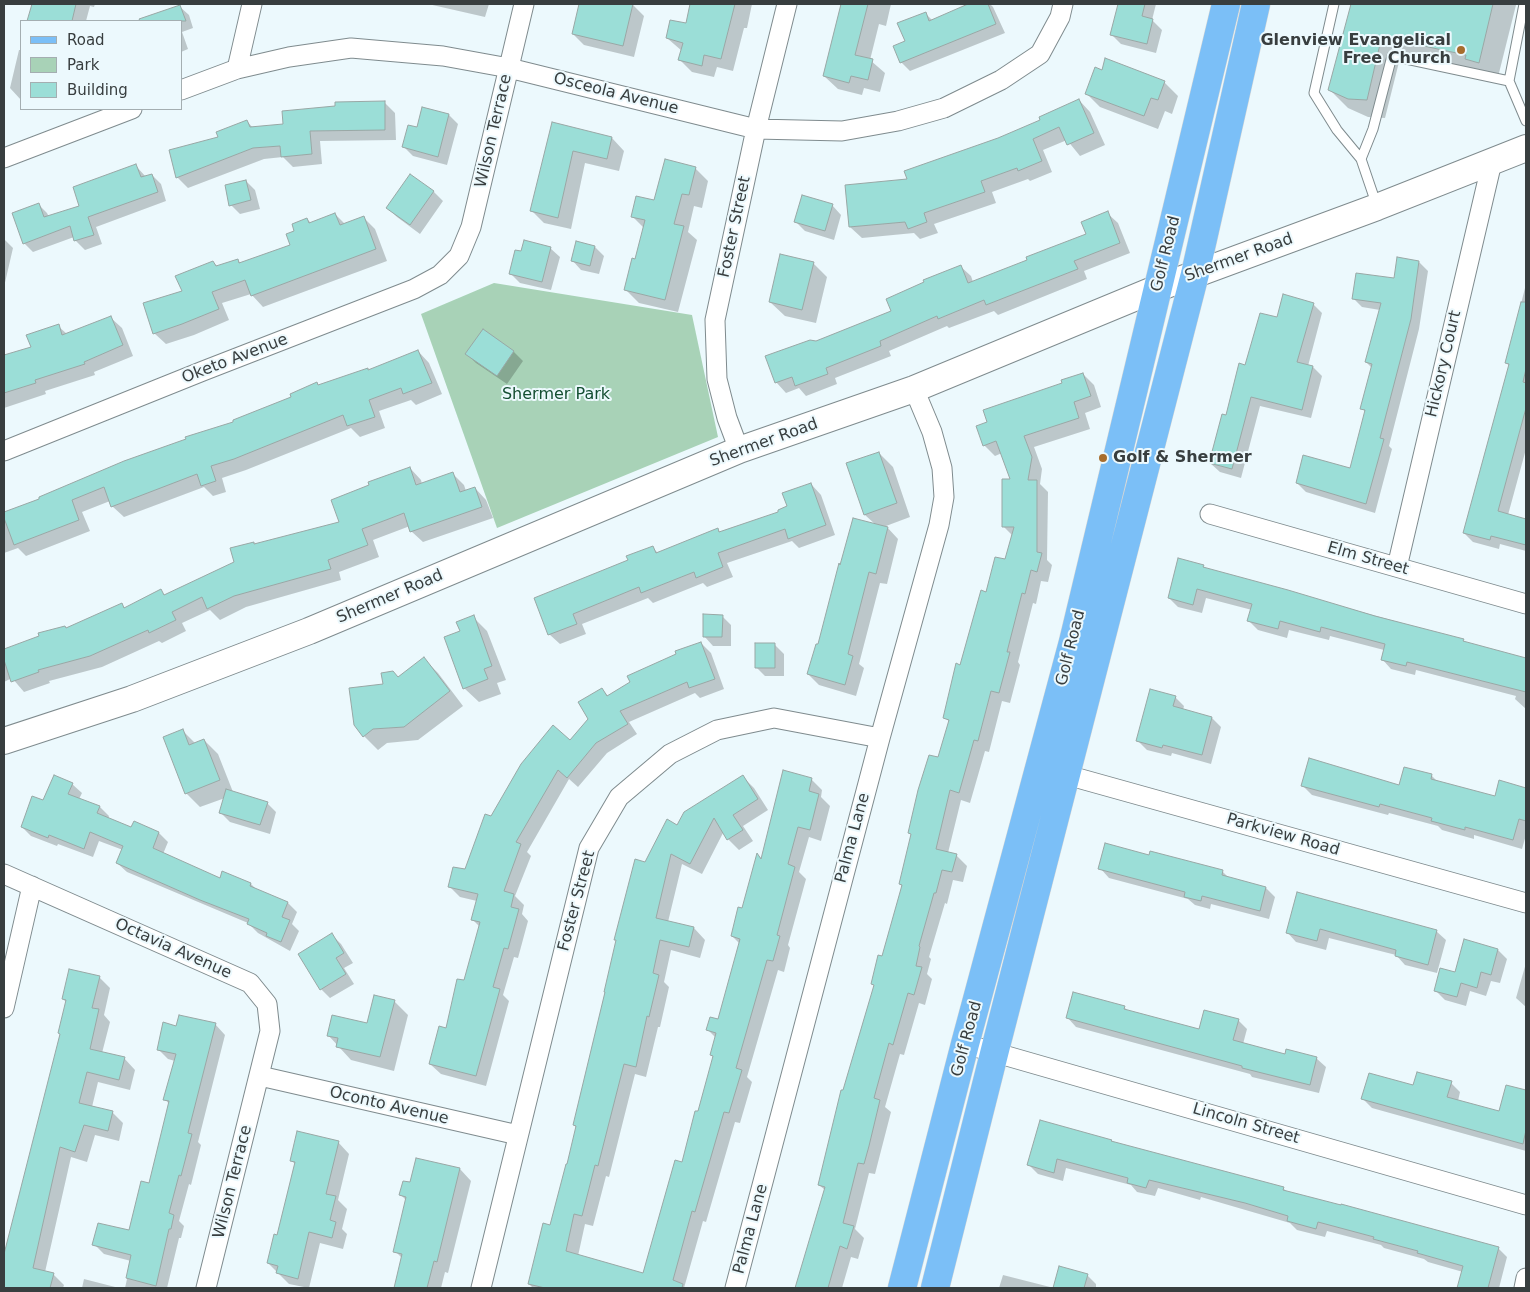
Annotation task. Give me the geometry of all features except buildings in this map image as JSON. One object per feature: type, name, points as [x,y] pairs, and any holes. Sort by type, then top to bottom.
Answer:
[{"type":"main road","name":"Golf Road","points":[[902,1288],[965,1044],[1040,768],[1107,506],[1226,4]]},
{"type":"main road","name":"Golf Road","points":[[935,1288],[1195,274],[1256,4]]},
{"type":"main road","name":"Shermer Road","points":[[4,741],[132,699],[309,631],[739,450],[914,389],[1158,288],[1377,207],[1526,148]]},
{"type":"street","points":[[237,69],[252,4]]},
{"type":"street","name":"Wilson Terrace","points":[[459,256],[471,228],[524,4]]},
{"type":"street","name":"Foster Street","points":[[739,450],[727,418],[717,379],[715,320],[756,129],[787,4]]},
{"type":"street","name":"Osceola Avenue","points":[[182,90],[237,69],[289,56],[351,48],[444,56],[509,68],[756,129],[842,131],[898,121],[944,108],[1001,80],[1040,54],[1060,17],[1063,4]]},
{"type":"street","points":[[4,158],[129,110]]},
{"type":"street","name":"Hickory Court","points":[[1397,566],[1492,162]]},
{"type":"street","name":"Oketo Avenue","points":[[4,451],[414,289],[440,275],[459,256]]},
{"type":"street","name":"Palma Lane","points":[[735,1288],[880,738],[939,525],[944,497],[942,468],[932,432],[914,389]]},
{"type":"street","name":"Elm Street","points":[[1210,514],[1526,604]]},
{"type":"street","name":"Foster Street","points":[[481,1288],[589,848],[619,797],[670,754],[717,730],[774,718],[880,738]]},
{"type":"street","name":"Parkview Road","points":[[1040,768],[1526,903]]},
{"type":"street","name":"Octavia Avenue","points":[[4,874],[250,983],[267,1004],[270,1031],[260,1076]]},
{"type":"street","points":[[4,1008],[32,886]]},
{"type":"street","name":"Lincoln Street","points":[[965,1044],[1526,1205]]},
{"type":"street","name":"Wilson Terrace","points":[[206,1288],[260,1076]]},
{"type":"street","name":"Oconto Avenue","points":[[260,1076],[518,1135]]},
{"type":"street","points":[[1524,1288],[1526,1278]]},
{"type":"lane","points":[[1334,4],[1314,93],[1337,130],[1361,159],[1377,207]]},
{"type":"lane","points":[[1524,4],[1508,80],[1526,121]]},
{"type":"lane","points":[[1361,159],[1372,128],[1392,56],[1508,80]]},
{"type":"green space","name":"Shermer Park","points":[[494,283],[692,315],[718,437],[497,528],[421,314]]},
{"type":"place","name":"Glenview Evangelical Free Church","points":[[1461,50]]},
{"type":"place","name":"Golf & Shermer","points":[[1103,458]]}]
